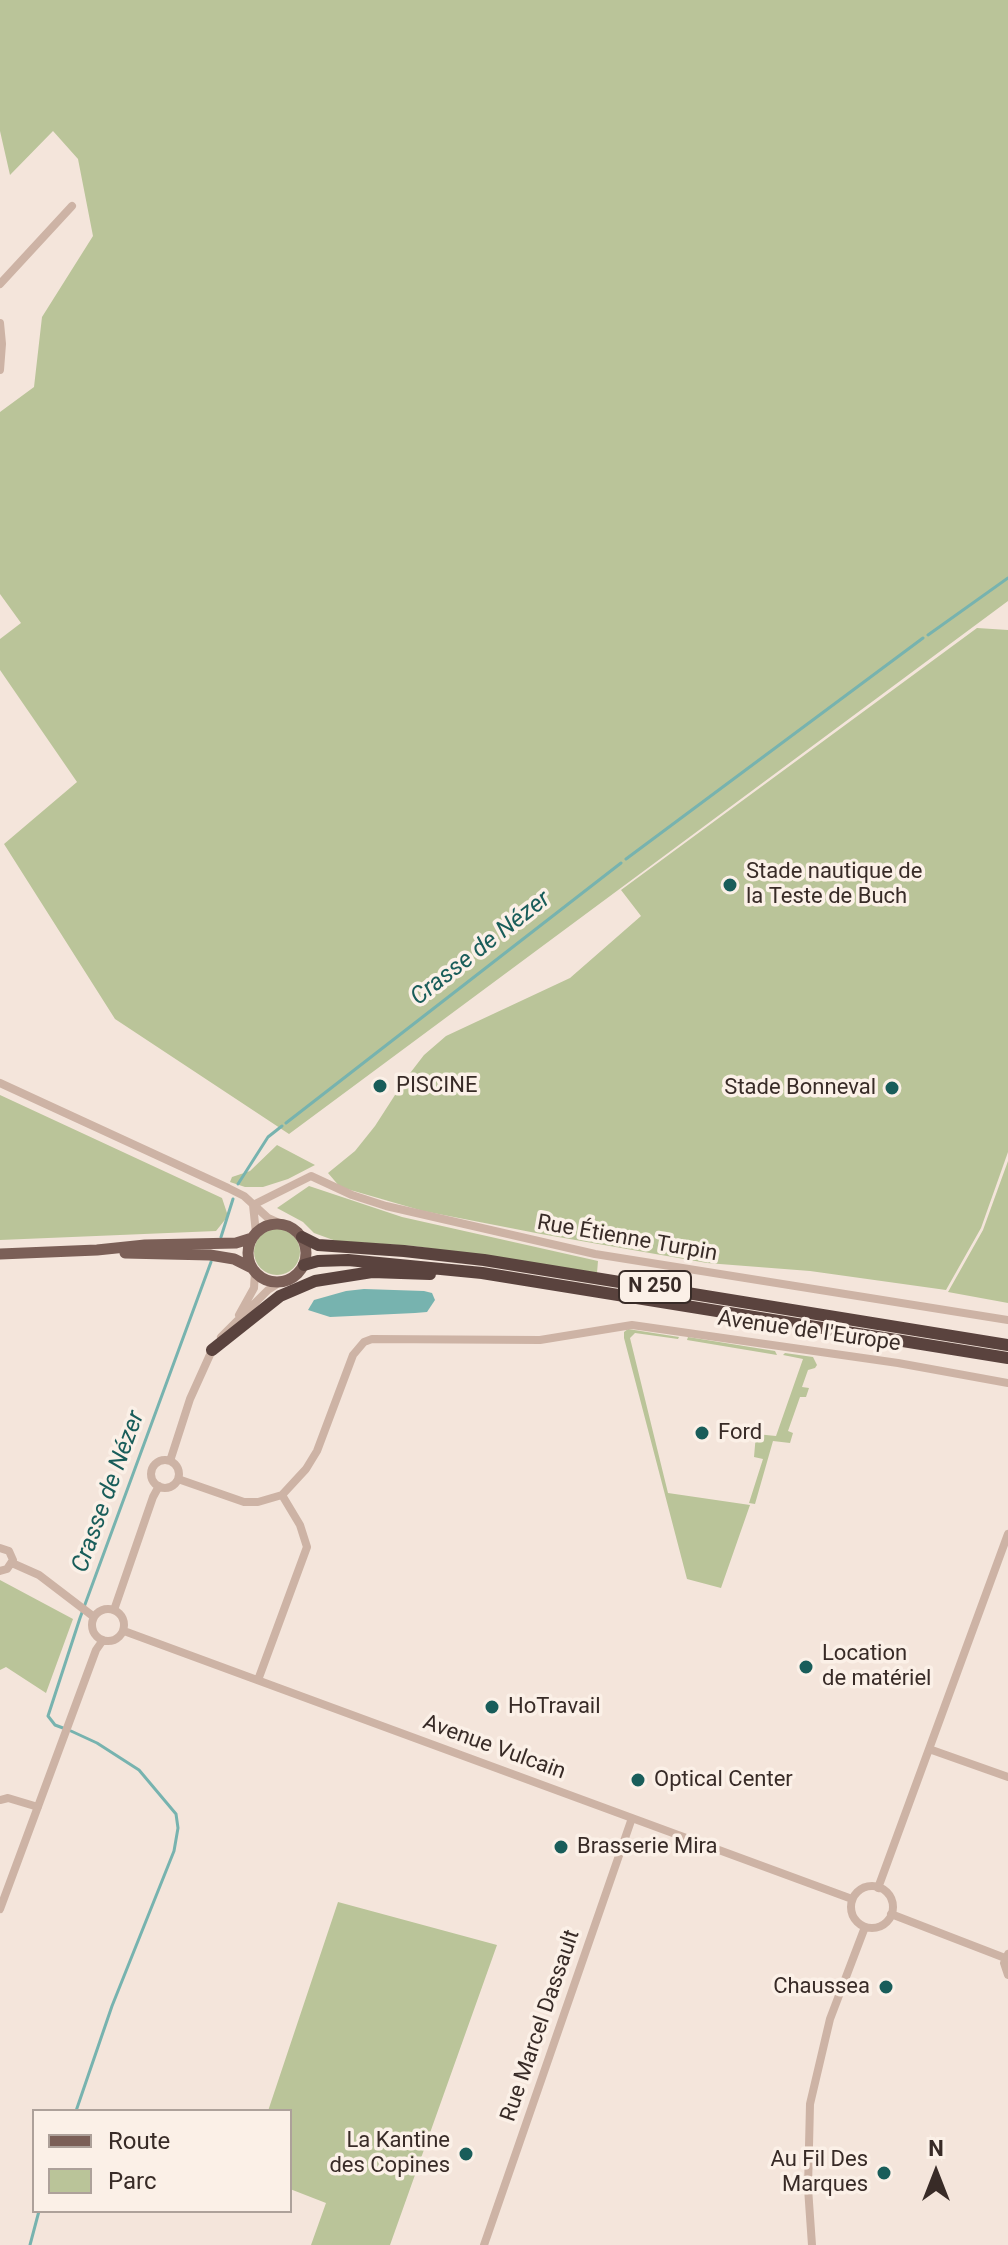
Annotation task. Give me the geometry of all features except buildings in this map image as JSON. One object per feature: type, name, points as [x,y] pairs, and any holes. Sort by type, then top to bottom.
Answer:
[{"type":"highway","name":"N 250","points":[[302,1237],[318,1245],[484,1260],[1008,1345]]},
{"type":"highway","name":"N 250","points":[[304,1265],[325,1260],[402,1263],[482,1273],[1008,1358]]},
{"type":"highway","name":"N 250","points":[[212,1350],[280,1296],[332,1276],[372,1272],[440,1274],[594,1291]]},
{"type":"main road","points":[[0,1254],[236,1243],[254,1236],[266,1226],[279,1223]]},
{"type":"main road","name":"N 250","points":[[279,1223],[290,1226],[302,1237]]},
{"type":"main road","points":[[254,1236],[248,1253],[254,1270]]},
{"type":"main road","points":[[302,1237],[307,1256],[304,1265]]},
{"type":"main road","points":[[97,1250],[210,1255],[234,1259],[266,1280],[282,1281]]},
{"type":"main road","name":"N 250","points":[[282,1281],[299,1273],[304,1265]]},
{"type":"street","points":[[0,284],[72,206]]},
{"type":"street","points":[[0,323],[0,370]]},
{"type":"street","points":[[0,1083],[244,1196],[279,1223]]},
{"type":"street","name":"Rue Étienne Turpin","points":[[253,1205],[311,1176],[352,1195],[386,1206],[595,1254],[1008,1320]]},
{"type":"street","points":[[253,1205],[254,1236]]},
{"type":"street","points":[[237,1319],[254,1288],[254,1270]]},
{"type":"street","points":[[170,1461],[190,1399],[212,1350],[237,1319],[282,1281]]},
{"type":"street","name":"Avenue de l'Europe","points":[[282,1495],[306,1469],[317,1451],[353,1355],[364,1342],[372,1339],[540,1340],[632,1325],[898,1363],[1008,1383]]},
{"type":"street","points":[[161,1460],[170,1461],[176,1466],[178,1479],[172,1486],[159,1486],[151,1475],[153,1466],[161,1460]]},
{"type":"street","points":[[178,1479],[244,1502],[258,1502],[282,1495],[300,1525],[307,1547],[258,1680]]},
{"type":"street","points":[[114,1610],[159,1486]]},
{"type":"street","points":[[878,1888],[1008,1534]]},
{"type":"street","points":[[0,1548],[11,1554],[12,1563],[0,1571]]},
{"type":"street","points":[[12,1563],[39,1575],[87,1611],[92,1628],[103,1640],[113,1641],[124,1631],[122,1616],[114,1610],[87,1611]]},
{"type":"street","name":"Avenue Vulcain","points":[[124,1631],[852,1899]]},
{"type":"street","points":[[0,1909],[96,1650],[103,1640]]},
{"type":"street","points":[[929,1749],[1008,1777]]},
{"type":"street","points":[[0,1800],[8,1798],[38,1807]]},
{"type":"street","name":"Rue Marcel Dassault","points":[[484,2245],[632,1818]]},
{"type":"street","points":[[866,1887],[878,1888],[889,1897],[891,1914],[881,1926],[865,1927],[852,1914],[852,1899],[866,1887]]},
{"type":"street","points":[[891,1914],[1007,1956],[1005,1969],[1008,1975]]},
{"type":"street","points":[[812,2245],[808,2188],[810,2104],[830,2019],[865,1927]]},
{"type":"green space","points":[[0,0],[1008,0],[1008,601],[289,1134],[115,1019],[4,844],[77,782],[0,670],[0,639],[21,623],[0,594],[0,412],[34,387],[42,317],[93,236],[78,159],[53,131],[10,175],[0,131]]},
{"type":"green space","points":[[977,628],[1008,630],[1008,1152],[981,1228],[946,1290],[810,1271],[707,1263],[423,1211],[340,1187],[328,1173],[355,1151],[424,1055],[446,1036],[570,978],[641,916],[621,890]]},
{"type":"green space","points":[[0,1095],[222,1198],[228,1216],[216,1231],[0,1240]]},
{"type":"green space","points":[[277,1145],[315,1165],[263,1187],[245,1187],[230,1182],[232,1177],[250,1171]]},
{"type":"green space","points":[[1008,1161],[1008,1303],[948,1292],[983,1230]]},
{"type":"green space","points":[[309,1186],[402,1217],[598,1261],[597,1273],[414,1246],[336,1241],[314,1233],[303,1222],[277,1208]]},
{"type":"green space","points":[[277,1229],[293,1236],[300,1252],[293,1268],[277,1275],[261,1268],[254,1252],[261,1236]]},
{"type":"green space","points":[[628,1329],[679,1337],[635,1333],[630,1338],[668,1493],[750,1505],[721,1588],[687,1579],[624,1338],[624,1332]]},
{"type":"green space","points":[[688,1337],[775,1351],[777,1355],[687,1340]]},
{"type":"green space","points":[[783,1355],[813,1357],[817,1365],[808,1370],[802,1387],[809,1388],[806,1397],[800,1397],[788,1431],[793,1433],[790,1443],[773,1441],[755,1504],[749,1503],[763,1459],[754,1457],[756,1434],[776,1436],[803,1359]]},
{"type":"green space","points":[[0,1580],[73,1619],[46,1693],[6,1667],[0,1670]]},
{"type":"green space","points":[[338,1902],[497,1945],[390,2245],[311,2245],[326,2203],[292,2190],[292,2109],[269,2109]]},
{"type":"water","points":[[364,1289],[424,1291],[432,1293],[435,1300],[427,1312],[415,1313],[330,1317],[308,1310],[314,1300]]},
{"type":"waterway","name":"Crasse de Nézer","points":[[928,635],[1008,578]]},
{"type":"waterway","name":"Crasse de Nézer","points":[[626,859],[923,638]]},
{"type":"waterway","name":"Crasse de Nézer","points":[[286,1123],[621,863]]},
{"type":"waterway","name":"Crasse de Nézer","points":[[238,1184],[268,1137],[282,1126]]},
{"type":"waterway","name":"Crasse de Nézer","points":[[221,1237],[233,1199]]},
{"type":"waterway","name":"Crasse de Nézer","points":[[63,1728],[55,1725],[48,1716],[80,1618],[211,1262]]},
{"type":"waterway","name":"Crasse de Nézer","points":[[71,1731],[97,1743],[139,1770],[176,1814],[178,1828],[174,1851],[112,2006],[77,2109]]},
{"type":"waterway","name":"Crasse de Nézer","points":[[30,2245],[38,2213]]},
{"type":"place","name":"Stade nautique de la Teste de Buch","points":[[730,885]]},
{"type":"place","name":"PISCINE","points":[[380,1086]]},
{"type":"place","name":"Stade Bonneval","points":[[892,1088]]},
{"type":"place","name":"Ford","points":[[702,1433]]},
{"type":"place","name":"Location de matériel","points":[[806,1667]]},
{"type":"place","name":"HoTravail","points":[[492,1707]]},
{"type":"place","name":"Optical Center","points":[[638,1780]]},
{"type":"place","name":"Brasserie Mira","points":[[561,1847]]},
{"type":"place","name":"Chaussea","points":[[886,1987]]},
{"type":"place","name":"La Kantine des Copines","points":[[466,2154]]},
{"type":"place","name":"Au Fil Des Marques","points":[[884,2173]]}]
